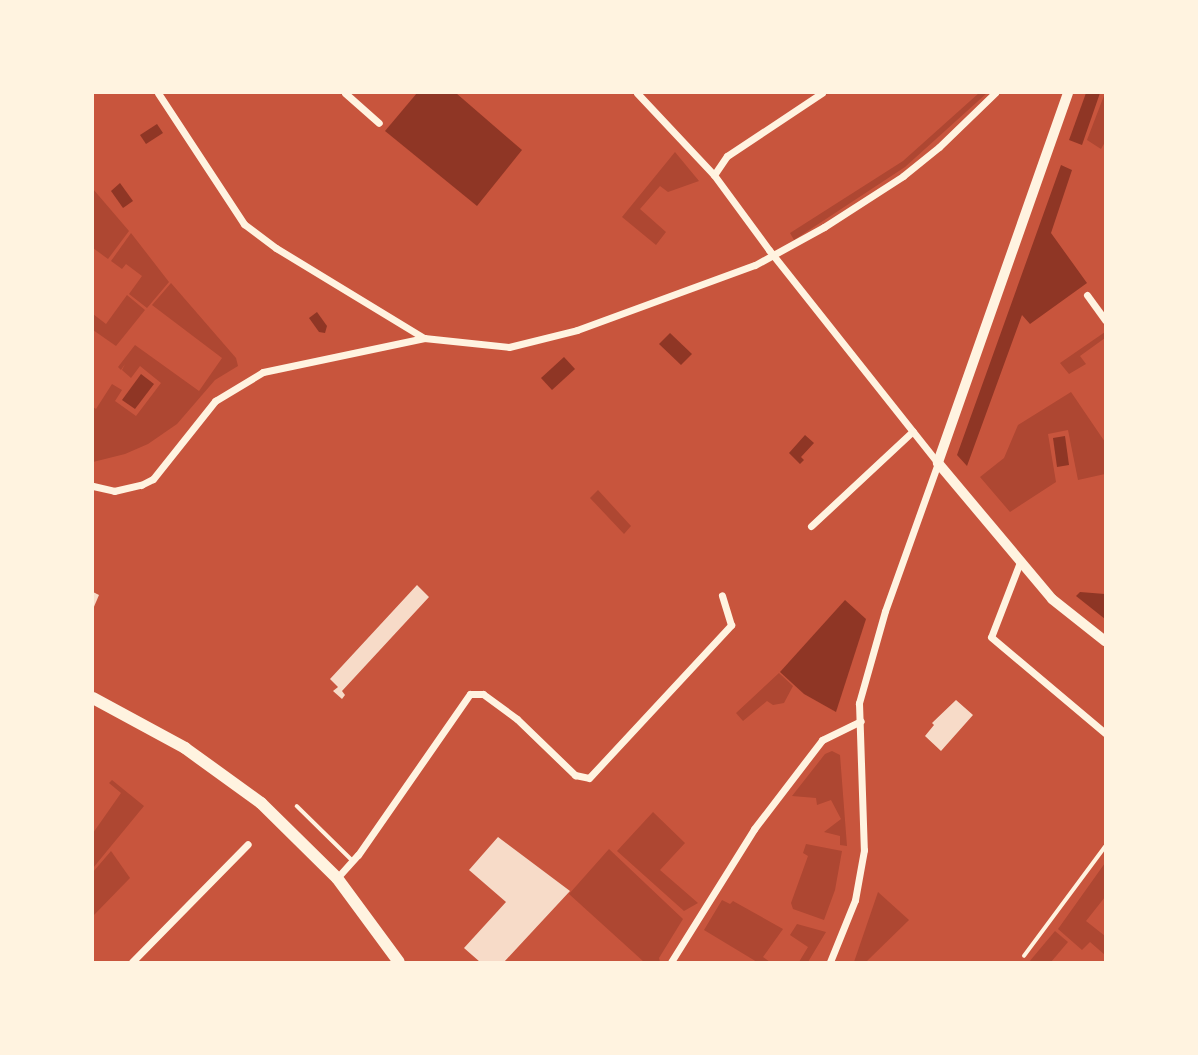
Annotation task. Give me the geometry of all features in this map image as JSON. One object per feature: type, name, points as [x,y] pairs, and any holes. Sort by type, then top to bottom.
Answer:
[{"type":"main road","points":[[93,698],[185,748],[235,782],[280,820],[337,878],[399,962]]},
{"type":"street","points":[[158,93],[244,224],[276,248],[424,338]]},
{"type":"street","points":[[345,93],[379,123]]},
{"type":"street","points":[[637,93],[714,175],[938,463],[1020,562],[1052,599],[1105,641]]},
{"type":"street","points":[[714,175],[727,156],[822,93]]},
{"type":"street","points":[[93,486],[114,491],[141,485],[153,479],[215,401],[263,372],[424,338],[509,347],[577,330],[774,255],[869,200],[911,170],[995,93]]},
{"type":"street","points":[[830,962],[855,900],[864,850],[859,703],[869,661],[1068,93]]},
{"type":"street","points":[[1087,295],[1105,320]]},
{"type":"street","points":[[811,526],[913,431]]},
{"type":"street","points":[[1020,562],[991,637],[1105,733]]},
{"type":"street","points":[[337,878],[353,861],[470,694],[483,694],[517,719],[575,775],[589,778],[732,625],[722,595]]},
{"type":"street","points":[[671,962],[754,829],[822,740],[861,721]]},
{"type":"street","points":[[132,962],[248,844]]},
{"type":"lane","points":[[297,806],[353,861]]},
{"type":"lane","points":[[1024,956],[1105,847]]},
{"type":"shaded area","points":[[417,93],[456,93],[522,150],[477,206],[385,131]]},
{"type":"shaded area","points":[[979,93],[987,93],[905,167],[794,240],[790,233],[903,161]]},
{"type":"shaded area","points":[[1086,93],[1100,93],[1082,145],[1069,140]]},
{"type":"shaded area","points":[[1105,93],[1105,142],[1101,149],[1087,140]]},
{"type":"shaded area","points":[[157,124],[163,133],[146,144],[140,135]]},
{"type":"shaded area","points":[[675,152],[699,181],[668,192],[660,186],[640,209],[666,232],[656,245],[622,217]]},
{"type":"shaded area","points":[[1061,165],[1072,170],[1051,233],[1087,283],[1030,324],[1022,315],[967,466],[957,455]]},
{"type":"shaded area","points":[[120,183],[133,201],[123,208],[111,191]]},
{"type":"shaded area","points":[[93,189],[129,231],[108,259],[93,248]]},
{"type":"shaded area","points":[[131,233],[169,282],[147,308],[129,294],[142,276],[126,264],[122,269],[111,261]]},
{"type":"shaded area","points":[[171,283],[236,358],[238,366],[215,380],[177,424],[148,444],[125,454],[93,462],[93,407],[96,409],[112,384],[122,390],[115,401],[136,416],[161,383],[140,366],[131,378],[122,370],[125,364],[121,370],[118,367],[135,345],[199,391],[222,358],[152,305]]},
{"type":"shaded area","points":[[127,295],[145,310],[116,346],[93,330],[93,314],[106,324]]},
{"type":"shaded area","points":[[317,312],[327,326],[325,333],[319,332],[309,318]]},
{"type":"shaded area","points":[[1105,332],[1105,338],[1080,356],[1086,364],[1069,374],[1060,363]]},
{"type":"shaded area","points":[[670,333],[692,354],[681,365],[659,344]]},
{"type":"shaded area","points":[[564,357],[575,369],[552,390],[541,378]]},
{"type":"shaded area","points":[[141,374],[154,384],[135,409],[122,400]]},
{"type":"shaded area","points":[[1071,392],[1105,442],[1105,474],[1078,480],[1068,430],[1048,434],[1056,482],[1010,512],[980,477],[1004,458],[1018,425]]},
{"type":"shaded area","points":[[805,435],[814,443],[801,457],[804,460],[800,464],[789,453]]},
{"type":"shaded area","points":[[1065,436],[1069,465],[1057,467],[1053,438]]},
{"type":"shaded area","points":[[598,490],[631,526],[624,534],[590,498]]},
{"type":"shaded area","points":[[1080,592],[1105,594],[1105,619],[1076,596]]},
{"type":"shaded area","points":[[845,600],[866,619],[836,712],[804,694],[780,672]]},
{"type":"shaded area","points":[[779,673],[793,686],[784,703],[773,705],[767,701],[743,721],[736,713]]},
{"type":"shaded area","points":[[832,751],[840,755],[847,846],[840,845],[840,836],[824,832],[841,819],[831,800],[817,805],[816,798],[792,796],[825,754]]},
{"type":"shaded area","points":[[112,780],[144,806],[93,868],[93,833],[121,793],[109,783]]},
{"type":"shaded area","points":[[653,812],[685,843],[660,870],[698,903],[684,911],[617,851]]},
{"type":"shaded area","points":[[806,844],[842,851],[835,890],[824,920],[793,909],[791,903],[808,856],[803,853]]},
{"type":"shaded area","points":[[609,849],[683,919],[659,958],[660,962],[644,962],[569,894]]},
{"type":"shaded area","points":[[111,851],[130,878],[93,916],[93,872]]},
{"type":"shaded area","points":[[1105,863],[1105,897],[1086,921],[1105,936],[1105,955],[1090,942],[1082,950],[1058,929]]},
{"type":"shaded area","points":[[878,892],[909,920],[866,962],[854,962]]},
{"type":"shaded area","points":[[722,900],[730,904],[733,901],[783,929],[763,957],[770,962],[757,962],[704,930]]},
{"type":"shaded area","points":[[797,924],[826,932],[808,962],[799,962],[808,947],[790,935]]},
{"type":"shaded area","points":[[1055,931],[1068,942],[1051,962],[1029,962]]},
{"type":"building","points":[[417,585],[429,597],[342,691],[345,695],[342,699],[333,691],[338,687],[330,679]]},
{"type":"building","points":[[93,592],[99,595],[93,609]]},
{"type":"building","points":[[956,700],[973,715],[941,751],[925,736],[934,725],[932,723]]},
{"type":"building","points":[[498,837],[570,891],[504,962],[480,962],[464,948],[506,902],[469,870]]}]
